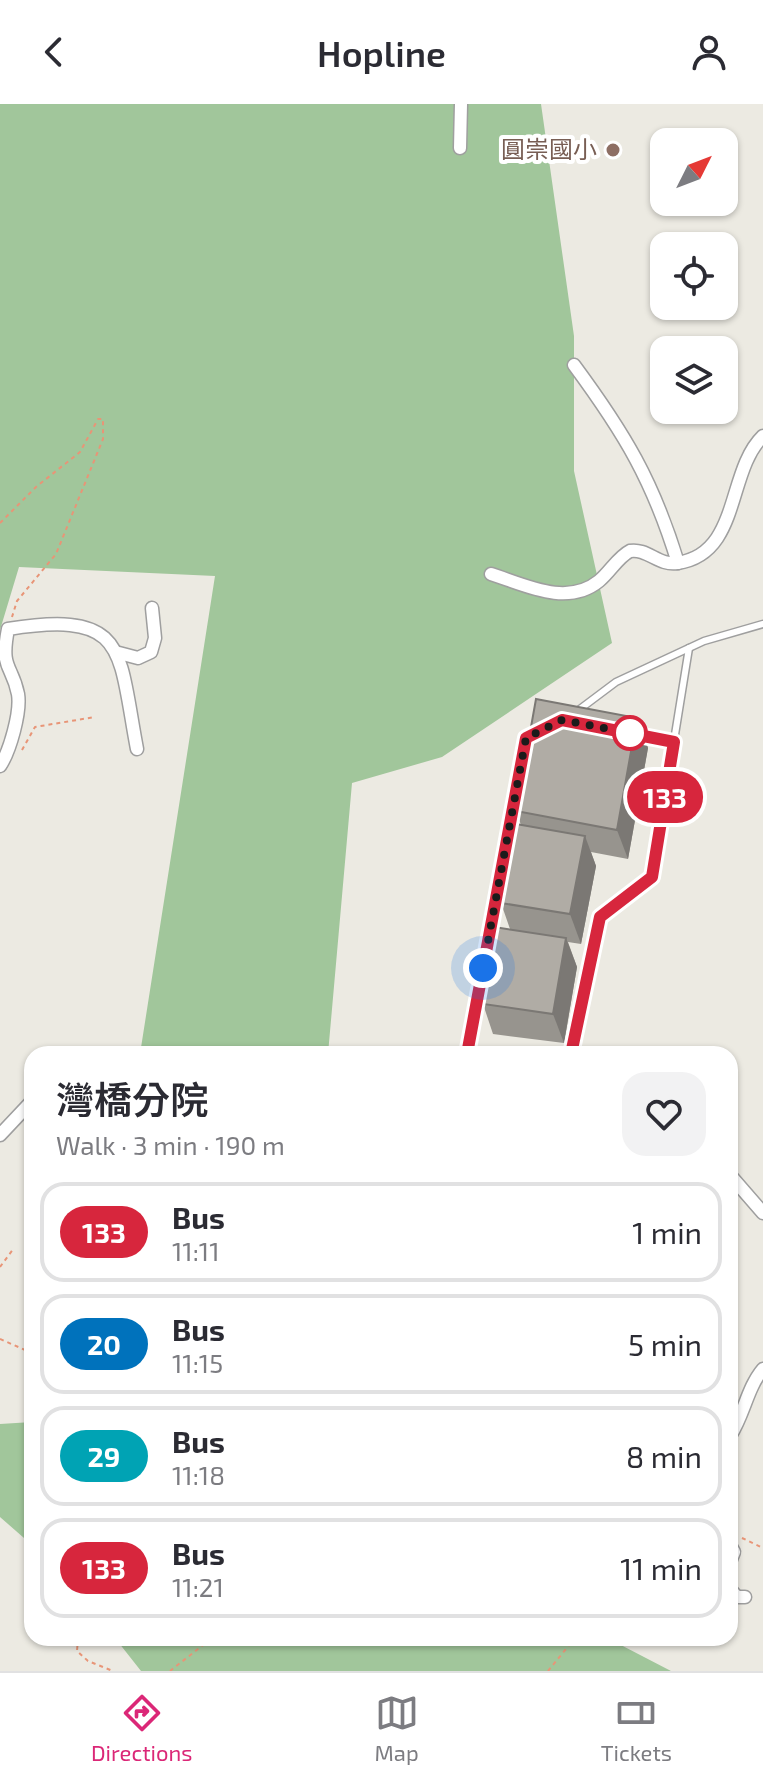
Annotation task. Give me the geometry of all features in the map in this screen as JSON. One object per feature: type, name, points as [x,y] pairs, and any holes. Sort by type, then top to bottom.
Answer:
[{"type":"street","points":[[460,148],[461,104]]},
{"type":"street","points":[[574,365],[638,457],[662,509],[678,563]]},
{"type":"street","points":[[491,574],[538,591],[578,593],[606,575],[630,551],[638,550],[663,563],[678,563],[703,554],[727,522],[742,468],[763,436]]},
{"type":"street","points":[[119,653],[138,658],[151,652],[155,638],[152,608]]},
{"type":"street","points":[[2,763],[12,741],[18,694],[4,668],[2,647],[8,629],[76,624],[98,629],[119,653],[137,749]]},
{"type":"street","points":[[0,1135],[24,1110]]},
{"type":"street","points":[[738,1184],[763,1213]]},
{"type":"street","points":[[738,1423],[755,1378],[763,1369]]},
{"type":"street","points":[[738,1597],[745,1597]]},
{"type":"lane","points":[[572,715],[616,682],[689,648],[763,624]]},
{"type":"lane","points":[[573,1046],[600,917],[652,877],[689,648]]},
{"type":"lane","points":[[468,1046],[526,738],[538,732]]},
{"type":"lane","points":[[632,733],[674,742]]},
{"type":"path","points":[[0,523],[36,487],[80,452],[98,419],[103,419],[103,439],[56,554],[17,601],[8,629]]},
{"type":"path","points":[[2,763],[17,757],[35,727],[95,717]]},
{"type":"path","points":[[0,1267],[14,1248]]},
{"type":"path","points":[[0,1339],[24,1350]]},
{"type":"path","points":[[738,1542],[763,1548]]},
{"type":"path","points":[[77,1646],[77,1651],[88,1661],[113,1671]]},
{"type":"path","points":[[170,1671],[202,1646]]},
{"type":"path","points":[[548,1671],[568,1646]]},
{"type":"green space","points":[[0,104],[541,104],[574,336],[574,471],[612,643],[442,757],[352,783],[329,1046],[141,1046],[215,576],[19,567],[0,630]]},
{"type":"green space","points":[[24,1422],[24,1538],[0,1517],[0,1424]]},
{"type":"green space","points":[[121,1646],[623,1646],[671,1671],[141,1671]]},
{"type":"building","points":[[536,699],[637,718],[617,830],[516,811]]},
{"type":"building","points":[[516,824],[585,836],[570,914],[501,903]]},
{"type":"building","points":[[494,927],[566,938],[553,1014],[483,1004]]},
{"type":"bus line","name":"133","points":[[468,1046],[526,738],[562,720],[674,742],[652,877],[600,917],[573,1046]]},
{"type":"place","name":"圓崇國小","points":[[613,150]]},
{"type":"route","points":[[483,968],[526,738],[562,720],[630,733]]}]
